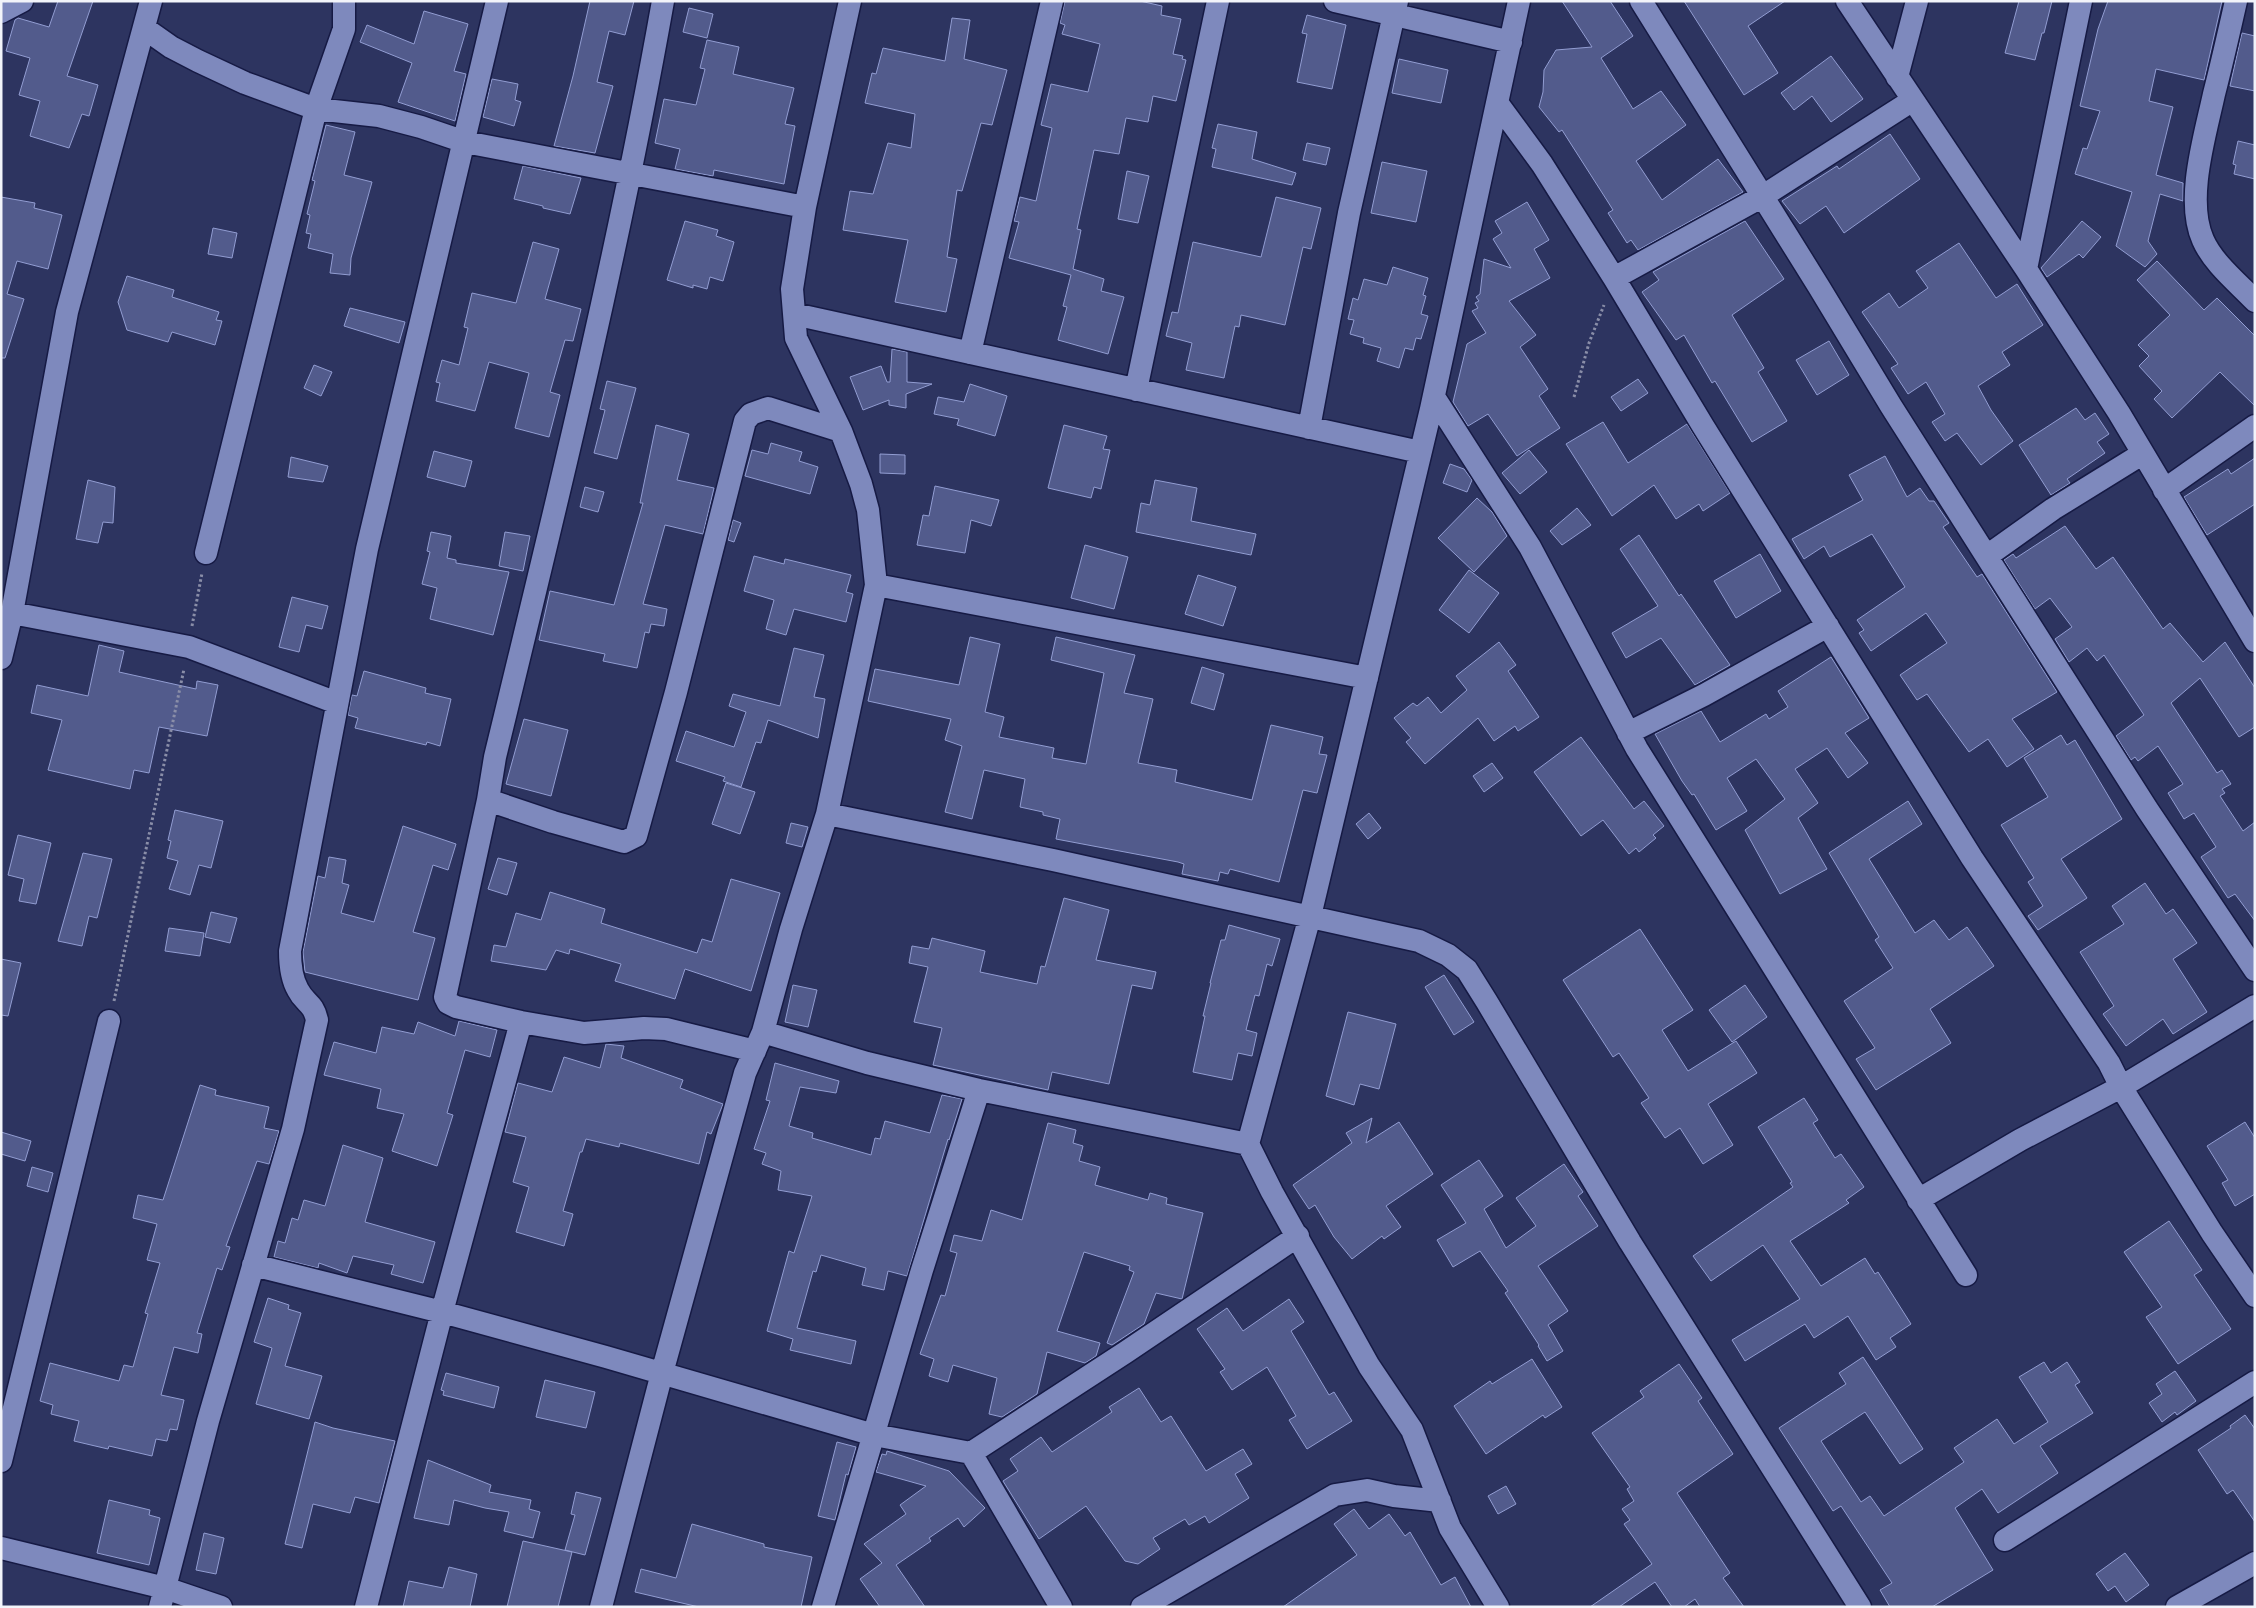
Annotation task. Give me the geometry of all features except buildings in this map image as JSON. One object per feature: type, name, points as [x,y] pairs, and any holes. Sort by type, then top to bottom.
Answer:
[{"type":"street","points":[[1,12],[22,1]]},
{"type":"street","points":[[1,658],[12,613],[67,312],[151,1]]},
{"type":"street","points":[[206,553],[316,109],[344,29],[344,1]]},
{"type":"street","points":[[162,1598],[208,1421],[293,1129],[317,1020],[314,1008],[298,991],[290,968],[290,951],[367,549],[497,1]]},
{"type":"street","points":[[663,1],[631,173],[579,406],[495,757],[488,800],[445,997],[448,1003],[456,1007],[521,1022],[584,1033],[644,1028],[666,1029],[759,1041],[867,1063],[979,1090],[1248,1144]]},
{"type":"street","points":[[601,1607],[662,1373],[745,1073],[759,1041],[827,814],[876,585],[868,510],[861,484],[841,431],[796,338],[792,289],[805,207],[850,1]]},
{"type":"street","points":[[970,353],[1052,1]]},
{"type":"street","points":[[1136,390],[1218,1]]},
{"type":"street","points":[[1335,1],[1395,8],[1512,42]]},
{"type":"street","points":[[1498,1607],[1450,1528],[1412,1430],[1369,1366],[1248,1144],[1310,916],[1434,396],[1512,42],[1519,1]]},
{"type":"street","points":[[1641,1],[1891,406],[2142,801],[2255,970]]},
{"type":"street","points":[[1847,1],[2026,269],[2120,414],[2142,454],[2255,641]]},
{"type":"street","points":[[1897,77],[1917,1]]},
{"type":"street","points":[[2026,269],[2082,1]]},
{"type":"street","points":[[2236,1],[2201,154],[2197,222],[2203,241],[2219,264],[2255,301]]},
{"type":"street","points":[[1309,428],[1349,214],[1395,8]]},
{"type":"street","points":[[144,28],[171,47],[207,66],[316,109],[379,116],[421,127],[464,142],[805,207]]},
{"type":"street","points":[[1614,278],[1763,196],[1912,100]]},
{"type":"street","points":[[1498,104],[1542,164],[1972,858],[2109,1063],[2121,1087],[2212,1233],[2255,1296]]},
{"type":"street","points":[[794,314],[1420,452]]},
{"type":"street","points":[[1434,396],[1530,548],[1628,733],[1966,1275]]},
{"type":"street","points":[[488,800],[553,822],[624,842],[636,836],[676,692],[746,421],[751,414],[768,408],[841,431]]},
{"type":"street","points":[[2164,490],[2255,426]]},
{"type":"street","points":[[1987,556],[2053,509],[2142,454]]},
{"type":"street","points":[[876,585],[1367,678]]},
{"type":"street","points":[[12,613],[189,647],[338,703]]},
{"type":"street","points":[[1628,733],[1704,695],[1828,626]]},
{"type":"street","points":[[827,814],[1053,860],[1310,916],[1419,941],[1448,955],[1467,970],[1630,1242],[1860,1607]]},
{"type":"street","points":[[1918,1200],[2020,1140],[2121,1087],[2255,1006]]},
{"type":"street","points":[[1,1461],[110,1021]]},
{"type":"street","points":[[366,1607],[442,1312],[521,1022]]},
{"type":"street","points":[[823,1607],[979,1090]]},
{"type":"street","points":[[253,1265],[442,1312],[662,1373],[874,1436],[971,1454],[1298,1236]]},
{"type":"street","points":[[2005,1540],[2255,1382]]},
{"type":"street","points":[[971,1454],[1061,1607]]},
{"type":"street","points":[[1142,1607],[1335,1495],[1367,1490],[1394,1496],[1440,1501]]},
{"type":"street","points":[[1,1548],[162,1598],[220,1607]]},
{"type":"street","points":[[2177,1607],[2255,1563]]},
{"type":"path","points":[[1574,397],[1589,343],[1614,278]]},
{"type":"path","points":[[110,1021],[189,647],[206,553]]}]
